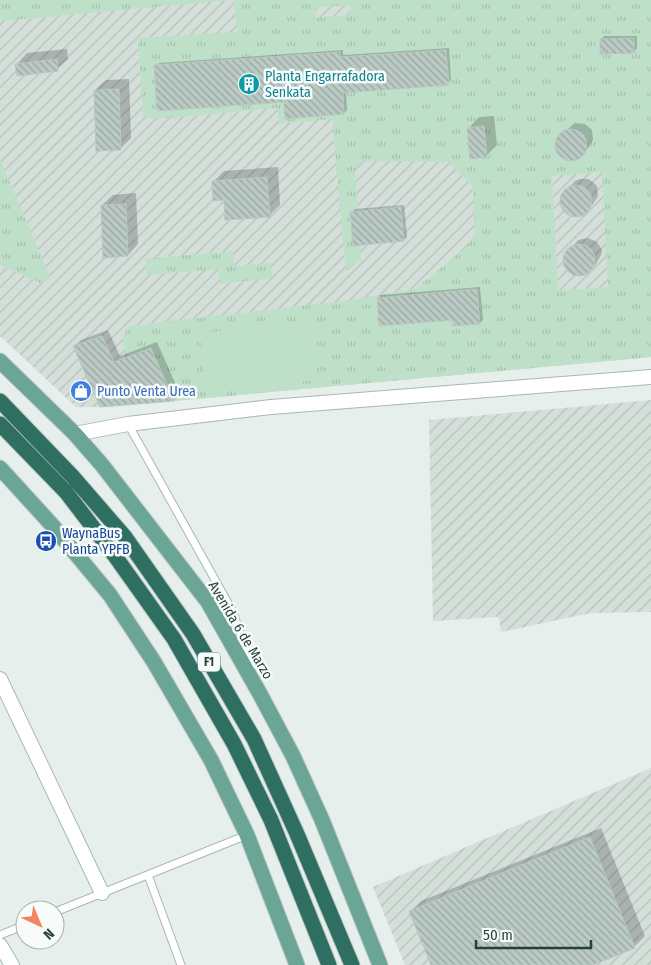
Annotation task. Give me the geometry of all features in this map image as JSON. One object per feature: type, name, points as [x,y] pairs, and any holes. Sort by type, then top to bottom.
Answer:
[{"type":"highway","name":"F1","points":[[0,400],[74,477],[125,537],[193,634],[254,739],[297,834],[352,965]]},
{"type":"highway","name":"F1","points":[[0,424],[66,492],[115,556],[174,639],[234,744],[267,812],[329,965]]},
{"type":"main road","name":"Avenida 6 de Marzo","points":[[0,360],[75,434],[130,500],[208,602],[260,694],[292,756],[322,820],[380,965]]},
{"type":"main road","points":[[0,468],[6,482],[52,525],[110,595],[144,647],[211,760],[247,835],[297,965]]},
{"type":"street","points":[[75,434],[128,424],[271,407],[651,377]]},
{"type":"street","points":[[0,679],[102,893]]},
{"type":"street","points":[[0,945],[12,965]]},
{"type":"lane","points":[[128,424],[234,612],[260,694]]},
{"type":"lane","points":[[65,908],[247,835]]},
{"type":"lane","points":[[148,875],[181,965]]},
{"type":"lane","points":[[0,935],[15,929]]},
{"type":"shaded area","points":[[0,0],[651,0],[651,357],[174,401],[76,407],[0,336]]},
{"type":"shaded area","points":[[651,400],[651,612],[591,613],[501,632],[499,617],[433,621],[429,420]]},
{"type":"shaded area","points":[[651,768],[651,965],[405,965],[373,887]]},
{"type":"green space","points":[[0,0],[234,0],[0,21]]},
{"type":"green space","points":[[234,0],[651,0],[651,357],[174,401],[151,348],[125,358],[123,336],[129,326],[345,301],[415,289],[465,248],[475,233],[473,187],[449,162],[364,161],[355,168],[361,260],[346,271],[332,119],[279,124],[277,108],[157,119],[143,117],[138,38],[237,32]],"holes":[[[349,5],[350,15],[316,18],[316,8]],[[634,38],[634,53],[600,53],[600,39]],[[340,52],[344,114],[285,119],[284,102],[158,111],[155,65]],[[484,126],[486,157],[470,159],[467,128]],[[602,172],[608,287],[558,290],[552,176]]]},
{"type":"green space","points":[[0,159],[51,279],[40,283],[0,265]]},
{"type":"green space","points":[[233,251],[235,266],[271,263],[272,278],[220,284],[218,269],[147,275],[145,259]]},
{"type":"green space","points":[[310,322],[316,380],[206,391],[200,333]]},
{"type":"building","points":[[634,38],[634,53],[600,54],[600,39]]},
{"type":"building","name":"Planta Engarrafadora Senkata","points":[[446,50],[449,85],[343,93],[344,114],[285,119],[284,102],[157,111],[154,65],[340,52],[340,57]]},
{"type":"building","points":[[57,59],[58,71],[17,76],[15,64]]},
{"type":"building","points":[[119,89],[121,150],[96,151],[94,90]]},
{"type":"building","points":[[484,126],[487,157],[470,159],[467,128]]},
{"type":"building","points":[[571,129],[577,130],[582,134],[586,139],[586,151],[582,156],[577,160],[571,161],[565,160],[560,156],[556,151],[555,145],[556,139],[560,134],[565,130]]},
{"type":"building","points":[[267,177],[270,217],[225,220],[224,200],[213,201],[212,181]]},
{"type":"building","points":[[576,185],[582,186],[587,190],[591,195],[591,207],[587,212],[582,216],[576,217],[570,216],[565,212],[561,207],[560,201],[561,195],[565,190],[570,186]]},
{"type":"building","points":[[126,204],[128,256],[103,258],[101,205]]},
{"type":"building","points":[[401,207],[404,241],[353,246],[350,212]]},
{"type":"building","points":[[579,244],[585,245],[590,249],[594,254],[594,266],[590,271],[585,275],[579,276],[573,275],[568,271],[564,266],[563,260],[564,254],[568,249],[573,245]]},
{"type":"building","points":[[477,289],[480,324],[453,326],[453,320],[379,326],[377,298]]},
{"type":"building","points":[[102,336],[114,362],[151,348],[174,401],[100,407],[73,346]]},
{"type":"building","points":[[590,837],[635,948],[593,965],[431,965],[409,911]]},
{"type":"place","name":"Planta Engarrafadora Senkata","points":[[249,84]]},
{"type":"place","name":"Punto Venta Urea","points":[[81,391]]},
{"type":"place","name":"WaynaBus Planta YPFB","points":[[46,541]]}]
